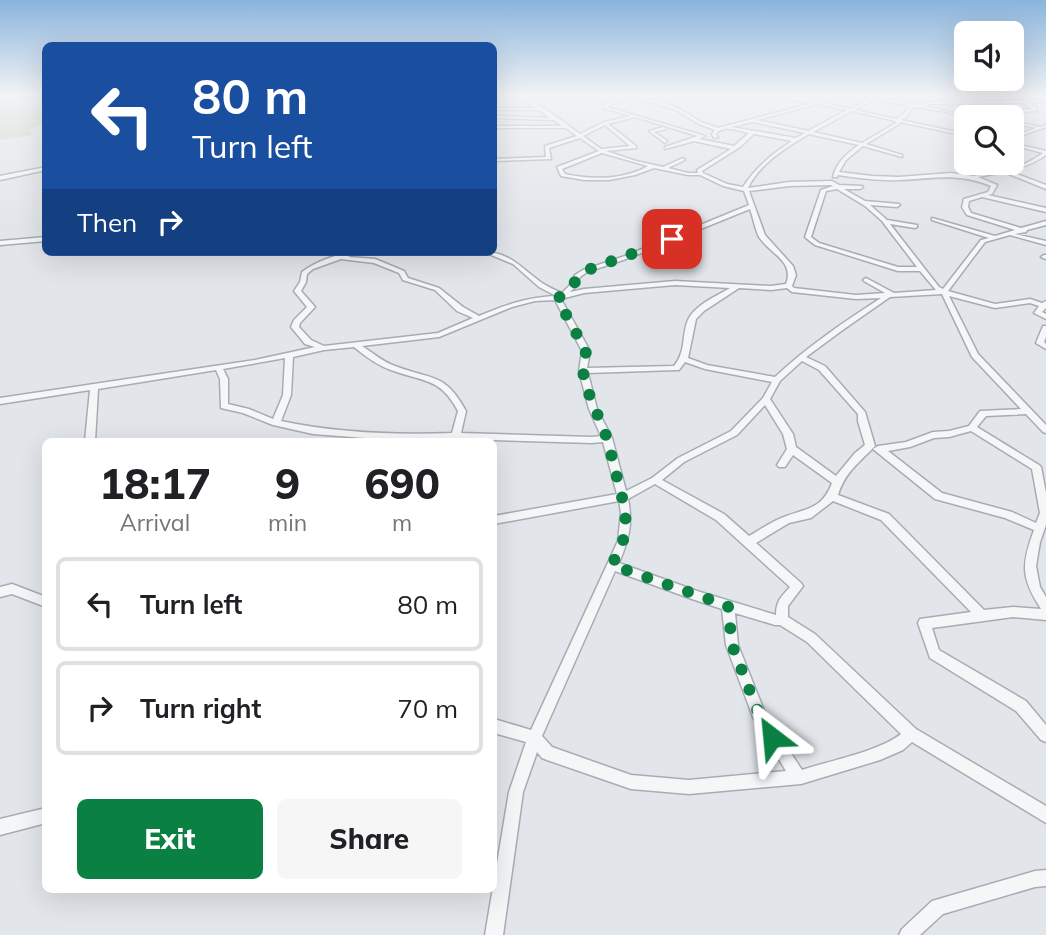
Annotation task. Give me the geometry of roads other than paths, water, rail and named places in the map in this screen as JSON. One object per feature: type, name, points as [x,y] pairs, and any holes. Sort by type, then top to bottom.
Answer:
[{"type":"street","points":[[497,160],[549,158],[547,147],[572,139]]},
{"type":"street","points":[[584,139],[601,151],[664,169],[701,174],[747,191],[789,184],[860,187]]},
{"type":"street","points":[[624,139],[634,147],[601,151],[559,168],[563,175],[572,178],[631,176],[653,166]]},
{"type":"street","points":[[659,139],[666,145],[692,139],[734,148]]},
{"type":"street","points":[[701,174],[699,171],[745,139]]},
{"type":"street","points":[[789,139],[797,140]]},
{"type":"street","points":[[834,139],[900,156]]},
{"type":"street","points":[[834,185],[842,162],[874,139]]},
{"type":"street","points":[[789,286],[793,275],[790,266],[768,244],[745,187],[758,168],[797,140]]},
{"type":"street","points":[[1024,147],[1046,152],[1040,159],[1024,165]]},
{"type":"street","points":[[664,169],[683,159]]},
{"type":"street","points":[[572,163],[582,167]]},
{"type":"street","points":[[1,180],[42,168]]},
{"type":"street","points":[[836,173],[862,177],[908,178],[947,173],[982,175]]},
{"type":"street","points":[[1019,175],[1046,187]]},
{"type":"street","points":[[975,176],[994,185],[990,193],[966,200],[965,207],[970,214],[1024,230]]},
{"type":"street","points":[[834,185],[864,203],[886,222],[921,269],[944,292],[975,355],[1044,425]]},
{"type":"street","points":[[834,185],[822,192],[822,200],[814,215],[808,237],[817,244],[898,269],[921,269]]},
{"type":"street","points":[[984,196],[1046,210]]},
{"type":"street","points":[[864,203],[897,205]]},
{"type":"street","points":[[560,297],[585,271],[627,257],[751,206]]},
{"type":"street","points":[[934,219],[993,237]]},
{"type":"street","points":[[886,222],[915,226]]},
{"type":"street","points":[[944,292],[983,241],[1012,235],[1046,223]]},
{"type":"street","points":[[1012,235],[1046,243]]},
{"type":"street","points":[[0,243],[42,239]]},
{"type":"street","points":[[324,348],[308,342],[298,332],[297,322],[311,307],[297,291],[303,282],[304,273],[311,268],[346,256]]},
{"type":"street","points":[[494,935],[516,792],[534,738],[623,541],[626,513],[607,438],[593,409],[583,371],[586,351],[560,297],[541,286],[515,263],[497,256]]},
{"type":"street","points":[[342,258],[375,261],[402,272],[405,279],[438,289],[460,309],[476,317]]},
{"type":"street","points":[[866,280],[889,295]]},
{"type":"street","points":[[0,401],[218,368],[324,348],[439,335],[476,317],[535,299],[560,297],[584,290],[653,284],[789,286],[792,290],[802,292],[889,295],[944,292],[996,306],[1030,301],[1044,304],[1038,313],[1046,317]]},
{"type":"street","points":[[583,371],[676,368],[684,359],[692,319],[701,309],[739,286]]},
{"type":"street","points":[[497,519],[623,497],[654,480],[681,460],[734,433],[766,399],[777,380],[802,357],[889,295]]},
{"type":"street","points":[[1046,328],[1043,329],[1040,343],[1046,347]]},
{"type":"street","points":[[356,346],[393,368],[425,376],[448,388],[462,411],[456,436]]},
{"type":"street","points":[[276,423],[287,395],[289,354]]},
{"type":"street","points":[[802,357],[822,368],[862,414],[862,421],[875,448],[939,496],[1039,527]]},
{"type":"street","points":[[684,359],[705,367],[777,380]]},
{"type":"street","points":[[218,368],[224,379],[224,406],[276,423],[313,430],[404,438],[607,438]]},
{"type":"street","points":[[90,438],[94,386]]},
{"type":"street","points":[[766,399],[788,434],[792,449],[837,482]]},
{"type":"street","points":[[748,542],[786,520],[807,515],[832,497],[837,482],[858,455],[875,448],[972,428],[983,413],[1028,411]]},
{"type":"street","points":[[972,428],[1036,467],[1045,513],[1030,566],[1034,588],[1046,607]]},
{"type":"street","points":[[782,465],[792,449]]},
{"type":"street","points":[[654,480],[720,517],[797,586],[782,605],[782,620]]},
{"type":"street","points":[[832,497],[885,517],[982,615]]},
{"type":"street","points":[[612,565],[728,606],[782,620],[811,638],[911,734],[1046,815]]},
{"type":"street","points":[[0,592],[12,589],[42,600]]},
{"type":"street","points":[[728,606],[732,645],[760,717],[797,777]]},
{"type":"street","points":[[1046,615],[1013,612],[924,623],[934,654],[1021,706],[1046,735]]},
{"type":"street","points":[[497,727],[534,738],[547,753],[631,782],[690,787],[797,777],[880,753],[911,734]]},
{"type":"street","points":[[0,827],[42,816]]},
{"type":"street","points":[[908,935],[938,907],[1046,878]]}]
